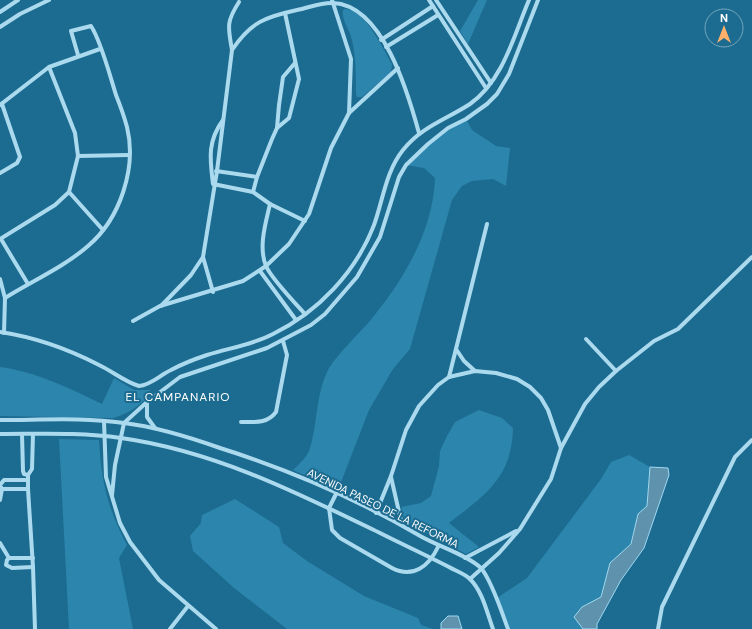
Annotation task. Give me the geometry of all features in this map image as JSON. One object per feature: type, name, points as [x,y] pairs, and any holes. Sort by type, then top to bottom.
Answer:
[{"type":"street","points":[[0,12],[18,0]]},
{"type":"street","points":[[0,27],[20,14],[49,0]]},
{"type":"street","points":[[429,0],[486,88]]},
{"type":"street","points":[[436,0],[491,83]]},
{"type":"street","points":[[0,279],[6,298],[2,333],[65,350],[117,374],[135,385],[142,386],[193,360],[245,346],[274,334],[305,314],[328,296],[355,260],[373,226],[392,168],[403,150],[419,133],[470,103],[491,83],[501,66],[529,0]]},
{"type":"street","points":[[112,495],[124,423],[147,402],[180,377],[247,356],[283,341],[311,325],[325,314],[357,277],[380,237],[399,177],[412,158],[448,128],[466,119],[487,104],[497,94],[509,74],[538,0]]},
{"type":"street","points":[[332,1],[351,59],[349,113]]},
{"type":"street","points":[[232,50],[244,33],[262,20],[332,1],[352,8],[363,15],[382,40],[398,68],[419,133]]},
{"type":"street","points":[[213,292],[203,257],[217,171],[232,50],[229,34],[229,17],[239,2]]},
{"type":"street","points":[[382,40],[433,6]]},
{"type":"street","points":[[277,128],[288,118],[295,98],[298,79],[285,13]]},
{"type":"street","points":[[386,47],[438,15]]},
{"type":"street","points":[[446,28],[452,24]]},
{"type":"street","points":[[6,298],[88,246],[103,230],[114,213],[122,194],[127,176],[129,155],[127,127],[91,26],[72,31],[78,55]]},
{"type":"street","points":[[0,173],[17,163],[20,157],[1,104],[49,67],[78,55],[100,49]]},
{"type":"street","points":[[253,192],[257,177],[277,128],[284,77],[294,63]]},
{"type":"street","points":[[28,284],[1,239],[55,205],[69,192],[78,156],[75,133],[49,67]]},
{"type":"street","points":[[133,321],[160,306],[213,292],[243,281],[266,266],[289,244],[305,222],[331,148],[349,113],[398,68]]},
{"type":"street","points":[[214,184],[210,156],[214,132],[224,118]]},
{"type":"street","points":[[78,156],[129,155]]},
{"type":"street","points":[[212,170],[257,177]]},
{"type":"street","points":[[214,184],[253,192],[270,204],[305,222]]},
{"type":"street","points":[[69,192],[103,230]]},
{"type":"street","points":[[270,204],[263,245],[266,266],[289,297],[305,314]]},
{"type":"street","points":[[450,377],[487,224]]},
{"type":"street","points":[[160,306],[191,275],[203,257]]},
{"type":"street","points":[[470,579],[499,553],[520,529],[551,479],[561,448],[585,404],[616,371],[654,341],[678,329],[752,257]]},
{"type":"street","points":[[260,271],[296,320]]},
{"type":"street","points":[[586,339],[616,371]]},
{"type":"street","points":[[241,422],[265,422],[271,419],[276,412],[287,356],[283,341]]},
{"type":"street","points":[[456,348],[464,361],[475,371]]},
{"type":"street","points":[[376,513],[406,430],[419,406],[438,385],[450,377],[475,371],[496,373],[517,379],[530,387],[541,398],[548,410],[561,448]]},
{"type":"street","points":[[147,402],[147,417],[151,424],[157,429]]},
{"type":"street","name":"AVENIDA PASEO DE LA REFORMA","points":[[0,420],[104,421],[124,423],[184,435],[246,456],[336,494],[402,525],[438,547],[465,558],[481,568]]},
{"type":"street","points":[[104,421],[104,466],[120,523],[130,542],[159,580],[216,629]]},
{"type":"street","points":[[0,434],[103,436],[121,438],[180,450],[241,470],[280,485],[433,559],[470,579],[479,592],[493,629]]},
{"type":"street","points":[[22,434],[23,471],[28,477]]},
{"type":"street","points":[[33,434],[32,469],[28,477],[28,489],[33,558],[35,629]]},
{"type":"street","points":[[658,629],[662,607],[721,485],[735,457],[752,440]]},
{"type":"street","points":[[390,476],[402,525]]},
{"type":"street","points":[[0,500],[2,489],[0,484],[2,481],[28,477]]},
{"type":"street","points":[[2,489],[28,489]]},
{"type":"street","points":[[336,494],[329,508],[332,530],[340,538],[399,572],[415,571],[433,559],[438,547]]},
{"type":"street","points":[[465,558],[520,529]]},
{"type":"street","points":[[0,543],[9,558]]},
{"type":"street","points":[[9,558],[33,558]]},
{"type":"street","points":[[9,558],[6,563],[9,567],[33,567]]},
{"type":"street","points":[[481,568],[508,629]]},
{"type":"street","points":[[170,629],[188,606]]},
{"type":"shaded area","points":[[478,0],[487,0],[468,44],[460,31]]},
{"type":"shaded area","points":[[345,9],[360,15],[366,22],[373,31],[392,64],[391,72],[362,97],[357,97],[356,94],[354,53],[351,36],[343,18],[343,10]]},
{"type":"shaded area","points":[[466,119],[472,130],[496,146],[510,148],[506,186],[493,179],[472,181],[462,186],[452,200],[410,349],[393,369],[369,410],[338,490],[293,470],[308,454],[312,441],[324,378],[329,368],[369,322],[393,290],[414,255],[429,218],[435,178],[424,168],[406,165],[448,128]]},
{"type":"shaded area","points":[[0,367],[14,369],[40,377],[102,404],[114,378],[134,390],[150,390],[152,393],[134,408],[113,418],[0,416]]},
{"type":"shaded area","points":[[479,410],[502,418],[513,428],[508,460],[502,473],[485,494],[449,523],[479,547],[466,554],[405,522],[401,507],[421,503],[431,496],[439,466],[440,451],[447,436],[455,422]]},
{"type":"shaded area","points":[[59,439],[99,440],[104,482],[110,507],[127,545],[119,558],[133,629],[69,629]]},
{"type":"shaded area","points":[[629,455],[650,467],[647,506],[638,514],[631,544],[610,563],[601,597],[582,607],[583,629],[509,629],[497,598],[527,578],[601,479],[611,462]]},
{"type":"shaded area","points":[[650,467],[668,468],[669,475],[644,548],[621,580],[597,624],[597,629],[583,629],[574,617],[582,607],[601,597],[610,563],[631,544],[638,514],[647,506]]},
{"type":"shaded area","points":[[235,499],[279,527],[283,543],[307,561],[364,596],[418,618],[421,625],[433,629],[287,629],[234,588],[193,551],[190,536],[201,523],[202,515]]},
{"type":"shaded area","points":[[448,616],[458,616],[462,629],[441,629],[441,623]]},
{"type":"district","name":"EL CAMPANARIO","points":[[178,397]]}]
